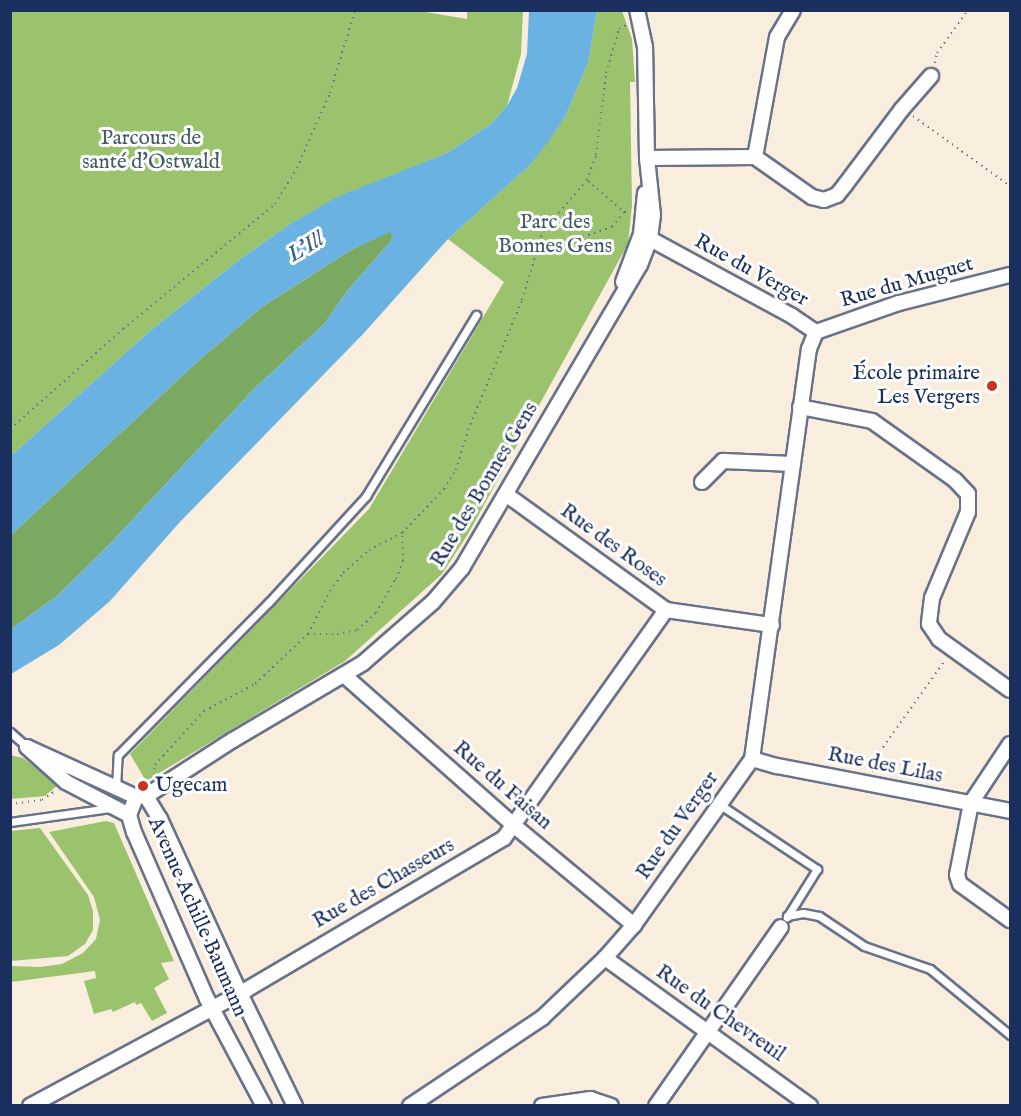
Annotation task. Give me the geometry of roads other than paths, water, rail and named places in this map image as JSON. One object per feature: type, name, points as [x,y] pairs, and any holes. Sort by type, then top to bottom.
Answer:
[{"type":"street","points":[[755,157],[777,37],[793,10]]},
{"type":"street","name":"Rue des Bonnes Gens","points":[[638,14],[645,47],[647,158],[643,215],[646,237]]},
{"type":"street","points":[[647,158],[755,157],[812,197],[824,200],[837,195],[845,186],[902,109],[931,76]]},
{"type":"street","name":"Rue des Bonnes Gens","points":[[141,796],[345,676],[400,632],[448,586],[462,568],[507,495],[616,303],[646,237],[653,214],[647,158]]},
{"type":"street","name":"Rue du Verger","points":[[410,1106],[542,1018],[605,958],[634,925],[752,759],[808,349],[816,332],[792,316],[646,237]]},
{"type":"street","name":"Rue du Muguet","points":[[816,332],[898,303],[1011,275]]},
{"type":"street","points":[[800,407],[872,421],[955,480],[968,494],[968,512],[932,598],[928,616],[932,632],[953,650],[1011,690]]},
{"type":"street","points":[[702,482],[723,461],[793,464]]},
{"type":"street","name":"Rue des Roses","points":[[507,495],[666,610],[772,625]]},
{"type":"street","name":"Rue des Chasseurs","points":[[37,1104],[240,993],[498,842],[514,826],[666,610]]},
{"type":"street","name":"Rue du Faisan","points":[[345,676],[514,826],[634,925]]},
{"type":"street","points":[[1011,744],[972,803],[957,875],[960,884],[1011,920]]},
{"type":"street","points":[[27,747],[116,788],[141,796]]},
{"type":"street","points":[[27,747],[66,782],[129,815]]},
{"type":"street","name":"Rue des Lilas","points":[[752,759],[1011,811]]},
{"type":"street","name":"Avenue Achille Baumann","points":[[264,1106],[212,1008],[134,832],[129,815],[141,796],[160,819],[291,1104]]},
{"type":"street","points":[[656,1106],[784,922]]},
{"type":"street","name":"Rue du Chevreuil","points":[[605,958],[810,1106]]},
{"type":"street","points":[[542,1106],[583,1099],[611,1106]]},
{"type":"lane","points":[[116,788],[118,755],[269,602],[366,496],[476,315]]},
{"type":"lane","points":[[10,732],[27,747]]},
{"type":"lane","points":[[719,804],[817,869],[784,922]]},
{"type":"lane","points":[[10,822],[112,808]]},
{"type":"lane","points":[[784,922],[803,913],[819,916],[864,946],[930,969],[1011,1035]]},
{"type":"water","name":"L'Ill","points":[[529,11],[597,11],[588,63],[565,117],[548,142],[530,165],[448,239],[363,334],[179,523],[110,601],[59,645],[11,674],[11,629],[57,596],[110,544],[253,390],[325,323],[348,290],[393,237],[390,232],[351,250],[262,307],[197,362],[11,535],[11,456],[150,331],[240,259],[290,224],[337,197],[447,153],[491,124],[507,106],[517,88],[527,54]]},
{"type":"place","name":"École primaire Les Vergers","points":[[992,386]]},
{"type":"place","name":"Ugecam","points":[[143,786]]},
{"type":"park label","name":"Parcours de santé d'Ostwald","points":[[151,151]]},
{"type":"park label","name":"Parc des Bonnes Gens","points":[[555,235]]}]
